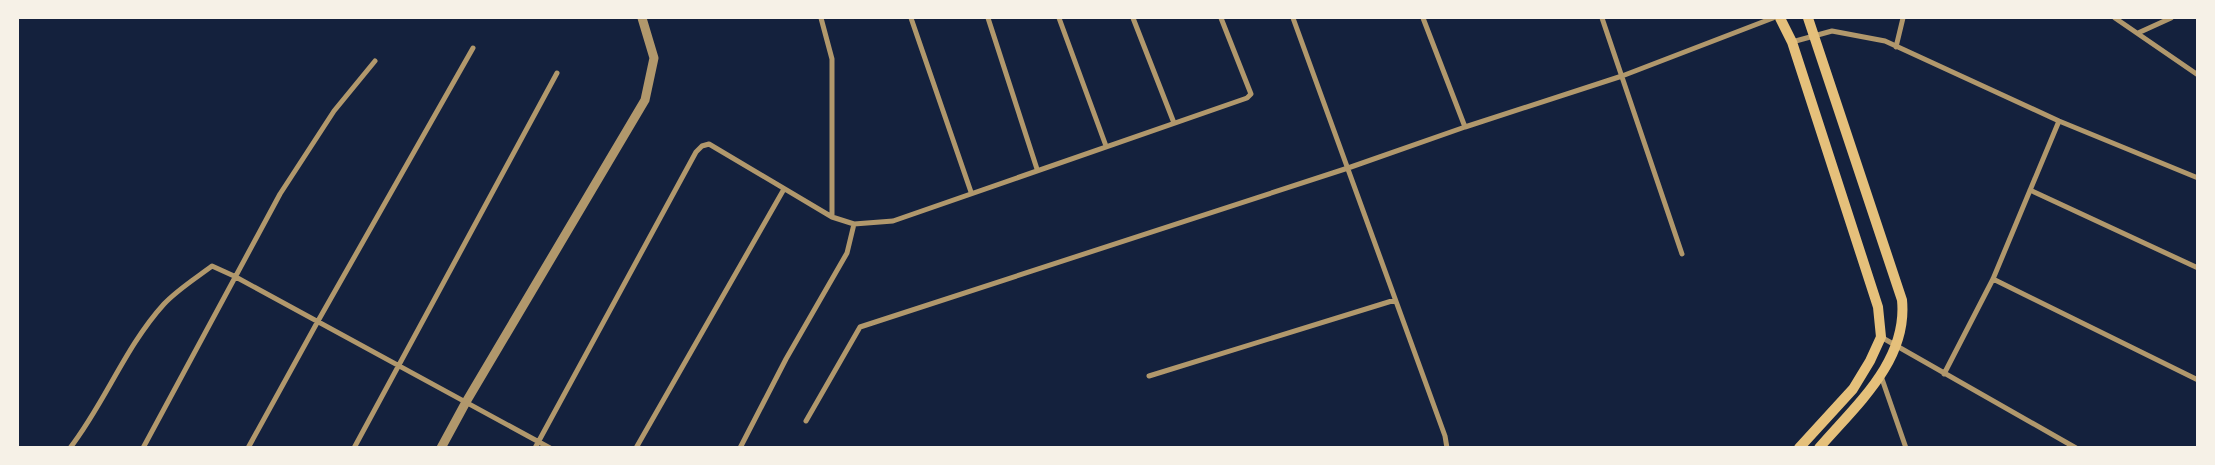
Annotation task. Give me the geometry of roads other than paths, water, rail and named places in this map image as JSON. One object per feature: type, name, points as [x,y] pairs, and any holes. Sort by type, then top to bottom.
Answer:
[{"type":"main road","points":[[1780,18],[1792,42],[1878,307],[1881,338],[1853,389],[1798,448]]},
{"type":"main road","points":[[1808,18],[1902,300],[1902,328],[1896,346],[1881,375],[1819,448]]},
{"type":"street","points":[[441,448],[466,402],[645,100],[654,58],[642,18]]},
{"type":"street","points":[[821,18],[832,59],[832,218]]},
{"type":"street","points":[[911,18],[971,192]]},
{"type":"street","points":[[988,18],[1038,169]]},
{"type":"street","points":[[1059,18],[1106,146]]},
{"type":"street","points":[[1133,18],[1174,123]]},
{"type":"street","points":[[535,448],[696,152],[702,146],[709,144],[832,218],[854,224],[893,220],[1247,98],[1251,94],[1221,18]]},
{"type":"street","points":[[1293,18],[1445,436],[1447,448]]},
{"type":"street","points":[[1423,18],[1465,127]]},
{"type":"street","points":[[1602,18],[1682,254]]},
{"type":"street","points":[[806,421],[860,327],[1348,168],[1465,127],[1622,76],[1773,18]]},
{"type":"street","points":[[1896,47],[1903,18]]},
{"type":"street","points":[[2116,18],[2198,75]]},
{"type":"street","points":[[2138,33],[2171,18]]},
{"type":"street","points":[[1792,42],[1832,31],[1885,41],[2059,120],[2198,178]]},
{"type":"street","points":[[248,448],[473,48]]},
{"type":"street","points":[[143,448],[198,348],[234,276],[280,194],[328,119],[374,61]]},
{"type":"street","points":[[354,448],[557,73]]},
{"type":"street","points":[[1944,374],[1993,279],[2059,120]]},
{"type":"street","points":[[636,448],[784,189]]},
{"type":"street","points":[[2030,190],[2198,268]]},
{"type":"street","points":[[740,448],[786,359],[848,253],[854,224]]},
{"type":"street","points":[[70,448],[83,431],[133,345],[165,303],[212,266],[318,321],[550,448]]},
{"type":"street","points":[[1993,279],[2198,380]]},
{"type":"street","points":[[1149,376],[1396,300]]},
{"type":"street","points":[[1881,338],[2076,448]]},
{"type":"street","points":[[1881,375],[1906,448]]}]
